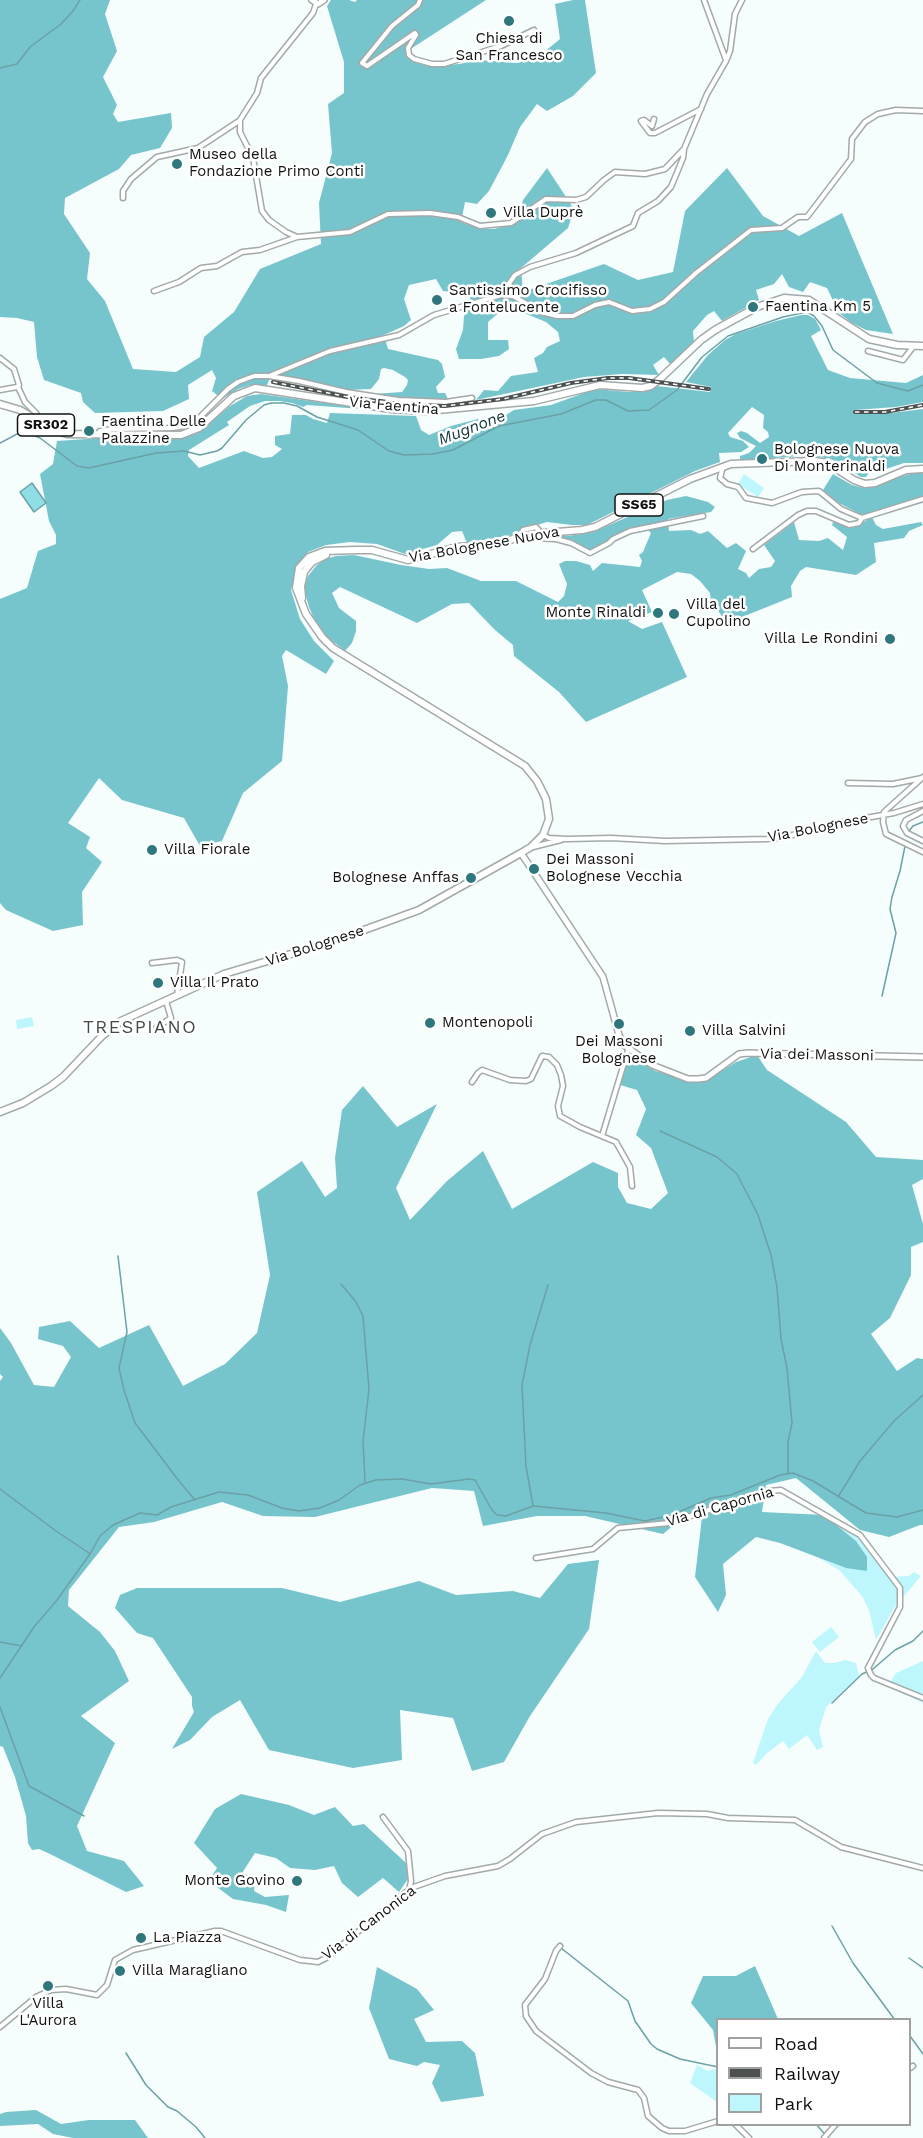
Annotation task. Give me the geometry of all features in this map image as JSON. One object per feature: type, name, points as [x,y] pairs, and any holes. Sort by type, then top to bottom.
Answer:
[{"type":"main road","name":"Via Faentina","points":[[0,404],[20,410],[63,433],[181,435],[190,433],[203,425],[234,396],[255,388],[427,411],[534,401],[600,385],[647,388],[715,330],[757,307],[784,298],[809,300],[869,339],[914,347],[923,346]]},
{"type":"main road","name":"Via Bolognese Nuova","points":[[545,836],[549,819],[546,799],[537,781],[525,766],[333,648],[322,637],[306,614],[301,586],[308,566],[319,557],[348,551],[372,550],[408,560],[457,547],[491,545],[540,532],[582,530],[594,527],[690,478],[723,465],[815,460],[827,463],[854,480],[865,484],[875,483],[906,470],[923,469]]},
{"type":"main road","points":[[531,847],[545,836]]},
{"type":"main road","name":"Via Bolognese","points":[[0,1112],[23,1102],[63,1077],[113,1026],[228,973],[398,919],[437,901],[531,847]]},
{"type":"street","points":[[123,198],[123,191],[131,179],[157,157],[198,148],[240,120],[257,93],[261,78],[313,13],[314,2],[324,0]]},
{"type":"street","points":[[420,0],[418,5],[392,26],[362,63],[367,66],[415,33],[408,48],[409,55],[414,59],[432,64],[444,64],[501,46],[534,30]]},
{"type":"street","points":[[704,0],[726,61]]},
{"type":"street","points":[[154,291],[179,282],[201,268],[217,266],[242,252],[260,250],[297,237],[350,232],[388,214],[430,213],[458,217],[480,226],[511,223],[550,198],[576,200],[586,197],[615,172],[645,174],[658,172],[672,163],[684,149],[730,51],[735,14],[742,0]]},
{"type":"street","points":[[654,119],[652,126],[644,120],[641,122],[651,134],[702,108]]},
{"type":"street","points":[[269,376],[330,351],[399,335],[434,315],[501,295],[513,296],[541,312],[557,316],[573,316],[595,305],[609,302],[632,311],[650,309],[664,302],[696,273],[751,230],[782,228],[798,217],[807,217],[851,159],[852,140],[865,122],[878,114],[896,110],[923,111]]},
{"type":"street","points":[[240,120],[240,132],[253,158],[256,180],[261,194],[262,211],[269,220],[297,237]]},
{"type":"street","points":[[501,295],[515,275],[530,267],[576,253],[633,226],[638,213],[658,201],[671,187],[683,158],[684,149]]},
{"type":"street","name":"Via Faentina","points":[[868,351],[903,360],[914,347]]},
{"type":"street","points":[[0,358],[14,369],[18,387],[25,402],[41,422]]},
{"type":"street","name":"Via Faentina","points":[[98,435],[100,431],[113,429],[185,426],[198,419],[217,398],[238,382],[254,376],[299,381],[346,392],[398,400],[446,402],[472,398]]},
{"type":"street","points":[[0,390],[18,387]]},
{"type":"street","points":[[723,465],[720,478],[727,484],[738,487],[746,498],[772,502],[802,492],[819,491],[841,509],[862,518],[923,499]]},
{"type":"street","points":[[753,549],[798,515],[807,512],[816,511],[849,525],[859,523],[862,518]]},
{"type":"street","points":[[532,534],[536,538],[556,539],[571,543],[590,553],[630,531],[704,516]]},
{"type":"street","points":[[522,536],[523,530],[536,527],[540,532]]},
{"type":"street","points":[[848,783],[893,784],[922,778]]},
{"type":"street","points":[[922,778],[883,815],[886,834],[923,852]]},
{"type":"street","name":"Via Bolognese","points":[[545,836],[567,839],[611,838],[665,841],[781,838],[923,804]]},
{"type":"street","points":[[923,811],[906,820],[903,826],[907,833],[923,841]]},
{"type":"street","points":[[545,836],[546,843]]},
{"type":"street","name":"Via Bolognese","points":[[531,847],[567,839]]},
{"type":"street","points":[[521,853],[603,977],[619,1035],[628,1050],[602,1136]]},
{"type":"street","points":[[152,963],[177,960],[182,962],[177,996]]},
{"type":"street","points":[[156,1028],[171,1018],[166,1001]]},
{"type":"street","name":"Via dei Massoni","points":[[628,1050],[652,1065],[688,1079],[706,1078],[739,1054],[747,1053],[923,1057]]},
{"type":"street","points":[[472,1082],[482,1070],[510,1080],[526,1082],[531,1079],[539,1060],[544,1055],[554,1061],[561,1075],[563,1086],[558,1111],[560,1116],[616,1142],[630,1167],[632,1186]]},
{"type":"street","name":"Via di Capornia","points":[[536,1558],[593,1549],[618,1528],[669,1523],[768,1491],[781,1490],[860,1535],[900,1588],[900,1607],[868,1670],[874,1678],[923,1698]]},
{"type":"street","name":"Via di Canonica","points":[[0,2027],[36,1997],[51,1990],[66,1989],[96,1995],[106,1985],[115,1960],[133,1950],[215,1930],[300,1960],[318,1962],[326,1958],[411,1888],[424,1882],[498,1866],[542,1834],[576,1822],[658,1813],[795,1820],[841,1847],[923,1868]]},
{"type":"street","points":[[383,1817],[408,1851],[411,1888]]},
{"type":"street","points":[[560,1946],[545,1979],[525,2005],[526,2016],[536,2031],[591,2073],[608,2082],[638,2090],[644,2098],[648,2116],[662,2128],[685,2132],[716,2121]]},
{"type":"street","points":[[737,2126],[749,2138]]},
{"type":"street","points":[[824,2138],[834,2126]]},
{"type":"green space","points":[[744,474],[764,488],[758,497],[738,484]]},
{"type":"green space","points":[[32,1017],[34,1026],[17,1029],[16,1020]]},
{"type":"green space","points":[[836,1525],[858,1538],[888,1577],[909,1576],[914,1572],[921,1576],[894,1608],[876,1640],[869,1610],[862,1596],[839,1570],[817,1557],[846,1568],[856,1541]]},
{"type":"green space","points":[[831,1627],[839,1637],[820,1652],[812,1642]]},
{"type":"green space","points":[[816,1651],[825,1663],[845,1660],[856,1663],[859,1676],[826,1707],[819,1730],[823,1747],[817,1750],[807,1735],[789,1749],[783,1741],[756,1765],[753,1763],[768,1719],[777,1705],[802,1677]]},
{"type":"green space","points":[[923,1661],[923,1703],[888,1686],[896,1673]]},
{"type":"green space","points":[[697,2065],[708,2071],[716,2070],[716,2101],[690,2083]]},
{"type":"shaded area","points":[[0,0],[110,0],[105,14],[117,51],[103,77],[117,105],[113,114],[118,122],[171,113],[172,128],[160,148],[131,155],[119,169],[65,198],[64,214],[90,253],[87,279],[105,301],[133,369],[176,372],[200,357],[204,337],[234,312],[260,269],[321,244],[319,203],[332,153],[328,104],[344,93],[344,62],[327,6],[331,0],[355,2],[357,0],[486,0],[406,52],[411,60],[434,66],[479,60],[517,63],[544,52],[560,39],[555,4],[585,0],[596,73],[573,96],[547,111],[537,104],[520,127],[489,191],[477,204],[465,202],[461,222],[480,229],[494,229],[517,223],[523,200],[547,168],[574,209],[568,228],[521,268],[523,292],[604,264],[638,280],[673,272],[685,211],[727,168],[763,216],[799,236],[842,213],[893,334],[866,330],[852,323],[839,313],[827,288],[810,282],[803,292],[789,287],[782,274],[774,284],[756,290],[759,300],[722,321],[714,311],[707,315],[693,331],[694,342],[672,366],[664,357],[653,365],[659,375],[622,374],[584,377],[476,400],[484,390],[498,391],[511,376],[538,372],[534,358],[543,353],[547,347],[560,341],[558,332],[546,322],[507,306],[488,322],[488,340],[508,340],[509,349],[499,356],[459,359],[456,349],[463,330],[464,316],[470,308],[470,296],[465,293],[443,291],[436,279],[409,285],[404,299],[411,320],[404,326],[384,335],[388,349],[438,360],[442,364],[445,377],[436,387],[438,393],[445,393],[448,399],[374,397],[373,394],[402,392],[407,385],[408,380],[405,377],[384,368],[381,369],[379,379],[371,389],[347,390],[270,378],[267,385],[250,385],[222,399],[212,391],[216,378],[212,370],[188,385],[189,399],[163,411],[95,413],[83,402],[81,393],[44,380],[37,357],[34,322],[0,317]]},
{"type":"shaded area","points":[[808,315],[815,319],[821,330],[811,336],[828,370],[850,378],[906,383],[923,375],[923,402],[896,407],[855,410],[855,413],[891,413],[923,409],[923,463],[904,463],[886,469],[872,468],[866,477],[861,477],[831,459],[820,457],[799,456],[740,461],[740,456],[749,453],[756,446],[740,438],[737,433],[741,431],[747,433],[760,443],[769,437],[768,432],[763,428],[764,415],[752,407],[728,433],[730,437],[743,441],[749,447],[741,452],[719,453],[720,462],[695,471],[587,525],[547,522],[524,529],[517,534],[467,543],[462,531],[452,532],[437,545],[405,554],[377,544],[350,542],[326,545],[308,552],[297,567],[291,590],[300,619],[314,641],[334,661],[326,674],[286,650],[282,656],[288,686],[282,761],[243,793],[222,841],[200,846],[184,818],[122,800],[99,778],[68,823],[90,837],[86,848],[102,862],[82,892],[83,925],[53,931],[6,910],[0,903],[0,599],[27,588],[38,551],[56,544],[56,535],[49,521],[40,474],[53,464],[57,441],[183,436],[198,433],[230,406],[247,396],[261,394],[374,410],[307,405],[303,407],[292,403],[265,401],[250,406],[227,422],[229,425],[189,450],[188,456],[199,468],[244,451],[263,458],[272,457],[282,449],[275,445],[275,436],[290,434],[292,415],[306,415],[327,423],[330,413],[416,416],[421,430],[429,435],[478,419],[482,422],[495,422],[514,410],[551,405],[595,389],[644,392],[657,386],[710,392],[711,387],[686,382],[708,355],[725,340],[736,334]]},
{"type":"shaded area","points":[[916,472],[923,472],[923,496],[866,514],[860,514],[837,502],[823,490],[833,474],[852,485],[864,488]]},
{"type":"shaded area","points":[[32,483],[46,503],[34,512],[20,492]]},
{"type":"shaded area","points":[[686,496],[708,502],[715,507],[711,512],[668,519],[669,531],[691,530],[700,534],[708,531],[727,548],[736,543],[746,551],[738,569],[746,573],[749,578],[759,569],[771,567],[775,561],[764,545],[794,522],[799,540],[819,541],[828,538],[843,550],[847,537],[832,525],[833,522],[853,528],[872,517],[876,525],[883,529],[921,522],[923,525],[909,531],[904,538],[874,543],[876,562],[856,575],[806,567],[800,571],[791,586],[792,597],[727,623],[711,601],[710,593],[691,574],[677,572],[642,590],[652,612],[628,621],[642,629],[662,622],[687,677],[586,722],[559,692],[514,656],[513,645],[469,603],[452,604],[417,623],[340,587],[332,593],[339,608],[356,621],[352,643],[345,651],[327,637],[314,619],[304,589],[308,576],[325,559],[354,555],[429,569],[447,568],[481,581],[516,581],[558,602],[564,596],[567,584],[559,564],[565,561],[576,561],[590,565],[593,571],[602,563],[640,567],[642,561],[639,555],[643,552],[651,533],[643,525],[627,530],[591,552],[571,542],[538,537],[553,533],[568,536],[593,532],[667,500]]},
{"type":"shaded area","points":[[630,1053],[655,1071],[704,1082],[736,1062],[757,1055],[767,1070],[846,1122],[876,1157],[923,1160],[923,1179],[912,1185],[923,1224],[923,1242],[911,1247],[911,1275],[890,1318],[871,1334],[897,1371],[917,1358],[923,1359],[923,1525],[889,1537],[860,1530],[796,1478],[766,1485],[762,1512],[824,1515],[856,1541],[867,1557],[867,1571],[846,1568],[780,1543],[756,1537],[723,1564],[726,1595],[718,1612],[695,1577],[702,1517],[687,1514],[663,1534],[585,1516],[537,1516],[483,1526],[474,1491],[432,1488],[315,1517],[263,1516],[222,1502],[154,1522],[119,1527],[69,1590],[68,1606],[100,1632],[115,1651],[129,1681],[81,1716],[115,1743],[77,1826],[87,1851],[124,1861],[144,1886],[126,1892],[39,1849],[32,1850],[28,1843],[26,1816],[15,1777],[3,1747],[0,1746],[0,1381],[3,1377],[0,1374],[0,1328],[34,1385],[54,1387],[71,1357],[63,1346],[38,1339],[39,1327],[70,1321],[99,1348],[149,1325],[183,1386],[225,1364],[257,1333],[270,1275],[257,1192],[302,1161],[325,1197],[337,1188],[335,1158],[342,1110],[363,1086],[397,1127],[437,1104],[396,1188],[410,1220],[447,1181],[483,1151],[512,1209],[593,1162],[618,1173],[618,1187],[627,1203],[651,1209],[668,1193],[651,1148],[636,1135],[646,1109],[637,1090],[620,1085]]},
{"type":"shaded area","points":[[599,1560],[589,1629],[530,1716],[504,1762],[472,1771],[453,1718],[400,1710],[402,1760],[353,1768],[269,1750],[240,1700],[212,1717],[190,1740],[172,1749],[194,1712],[192,1697],[153,1638],[137,1633],[115,1608],[120,1595],[137,1588],[282,1588],[340,1602],[419,1581],[456,1595],[513,1591],[540,1598],[568,1564]]},
{"type":"shaded area","points":[[241,1794],[289,1805],[314,1815],[335,1807],[353,1826],[364,1824],[406,1863],[408,1879],[399,1892],[383,1878],[358,1897],[342,1883],[334,1866],[315,1870],[290,1868],[276,1858],[255,1853],[242,1873],[255,1878],[254,1891],[265,1897],[289,1895],[286,1912],[266,1905],[233,1899],[209,1881],[217,1868],[194,1843],[215,1809]]},
{"type":"shaded area","points":[[755,1966],[778,2018],[716,2018],[716,2046],[713,2030],[691,2003],[703,1976],[736,1976]]},
{"type":"shaded area","points":[[377,1967],[417,1989],[434,2010],[414,2019],[426,2042],[462,2041],[475,2053],[484,2096],[441,2102],[432,2083],[440,2065],[424,2062],[417,2066],[389,2059],[369,2008]]},
{"type":"shaded area","points":[[36,2110],[61,2124],[89,2120],[135,2120],[148,2138],[73,2138],[53,2134],[38,2124],[0,2126],[0,2114]]},
{"type":"waterway","points":[[0,68],[17,64],[30,47],[61,24],[80,0]]},
{"type":"waterway","name":"Mugnone","points":[[0,443],[26,432],[40,438],[77,466],[89,468],[156,453],[184,451],[200,455],[222,448],[246,420],[264,405],[284,403],[297,406],[317,417],[358,430],[389,451],[404,455],[433,454],[453,450],[499,426],[561,414],[596,400],[606,400],[628,411],[649,410],[677,390],[702,357],[728,336],[783,317],[807,312],[814,316],[822,326],[833,350],[877,383],[908,391],[923,385]]},
{"type":"waterway","points":[[909,831],[913,826],[923,822]]},
{"type":"waterway","points":[[882,996],[896,933],[890,909],[905,846]]},
{"type":"waterway","points":[[660,1131],[717,1157],[737,1174],[758,1215],[771,1255],[777,1287],[781,1339],[787,1368],[792,1423],[788,1442],[788,1473]]},
{"type":"waterway","points":[[118,1256],[127,1332],[119,1368],[124,1390],[135,1423],[195,1500]]},
{"type":"waterway","points":[[341,1284],[356,1302],[363,1316],[369,1389],[363,1441],[365,1482]]},
{"type":"waterway","points":[[533,1505],[526,1467],[522,1385],[530,1345],[548,1285]]},
{"type":"waterway","points":[[838,1497],[860,1461],[894,1421],[923,1395]]},
{"type":"waterway","points":[[0,1678],[34,1627],[57,1600],[90,1554],[100,1536],[113,1525],[140,1513],[157,1515],[171,1507],[219,1492],[248,1495],[282,1508],[299,1511],[320,1508],[339,1500],[360,1485],[376,1480],[402,1479],[431,1484],[469,1479],[475,1480],[497,1515],[506,1516],[533,1506],[606,1513],[645,1521],[672,1515],[711,1498],[731,1495],[780,1475],[793,1473],[813,1481],[866,1513],[897,1517],[923,1510]]},
{"type":"waterway","points":[[0,1489],[89,1553]]},
{"type":"waterway","points":[[832,1703],[862,1674],[873,1669],[895,1650],[913,1641],[923,1631]]},
{"type":"waterway","points":[[0,1642],[22,1646]]},
{"type":"waterway","points":[[0,1707],[29,1786],[84,1816]]},
{"type":"waterway","points":[[832,1926],[853,1963],[894,2018]]},
{"type":"waterway","points":[[561,1948],[628,2001],[635,2021],[657,2049],[680,2059],[716,2067]]},
{"type":"waterway","points":[[909,1958],[923,1968]]},
{"type":"waterway","points":[[911,2037],[923,2054]]},
{"type":"waterway","points":[[126,2053],[146,2085],[168,2107],[177,2111],[196,2127],[205,2138]]},
{"type":"waterway","points":[[818,2126],[828,2138]]},
{"type":"railway","points":[[273,382],[353,398],[407,405],[445,406],[503,399],[571,383],[608,378],[629,378],[709,389]]},
{"type":"railway","points":[[855,412],[885,412],[923,405]]},
{"type":"place","name":"Chiesa di San Francesco","points":[[509,21]]},
{"type":"place","name":"Museo della Fondazione Primo Conti","points":[[177,164]]},
{"type":"place","name":"Villa Duprè","points":[[491,213]]},
{"type":"place","name":"Santissimo Crocifisso a Fontelucente","points":[[437,300]]},
{"type":"place","name":"Faentina Km 5","points":[[753,307]]},
{"type":"place","name":"Faentina Delle Palazzine","points":[[89,431]]},
{"type":"place","name":"Bolognese Nuova Di Monterinaldi","points":[[762,459]]},
{"type":"place","name":"Monte Rinaldi","points":[[658,613]]},
{"type":"place","name":"Villa del Cupolino","points":[[674,614]]},
{"type":"place","name":"Villa Le Rondini","points":[[890,639]]},
{"type":"place","name":"Villa Fiorale","points":[[152,850]]},
{"type":"place","name":"Dei Massoni Bolognese Vecchia","points":[[534,869]]},
{"type":"place","name":"Bolognese Anffas","points":[[471,878]]},
{"type":"place","name":"Villa Il Prato","points":[[158,983]]},
{"type":"place","name":"Montenopoli","points":[[430,1023]]},
{"type":"place","name":"Dei Massoni Bolognese","points":[[619,1024]]},
{"type":"place","name":"Villa Salvini","points":[[690,1031]]},
{"type":"place","name":"Monte Govino","points":[[297,1881]]},
{"type":"place","name":"La Piazza","points":[[141,1938]]},
{"type":"place","name":"Villa Maragliano","points":[[120,1971]]},
{"type":"place","name":"Villa L'Aurora","points":[[48,1986]]},
{"type":"district","name":"TRESPIANO","points":[[140,1028]]}]
